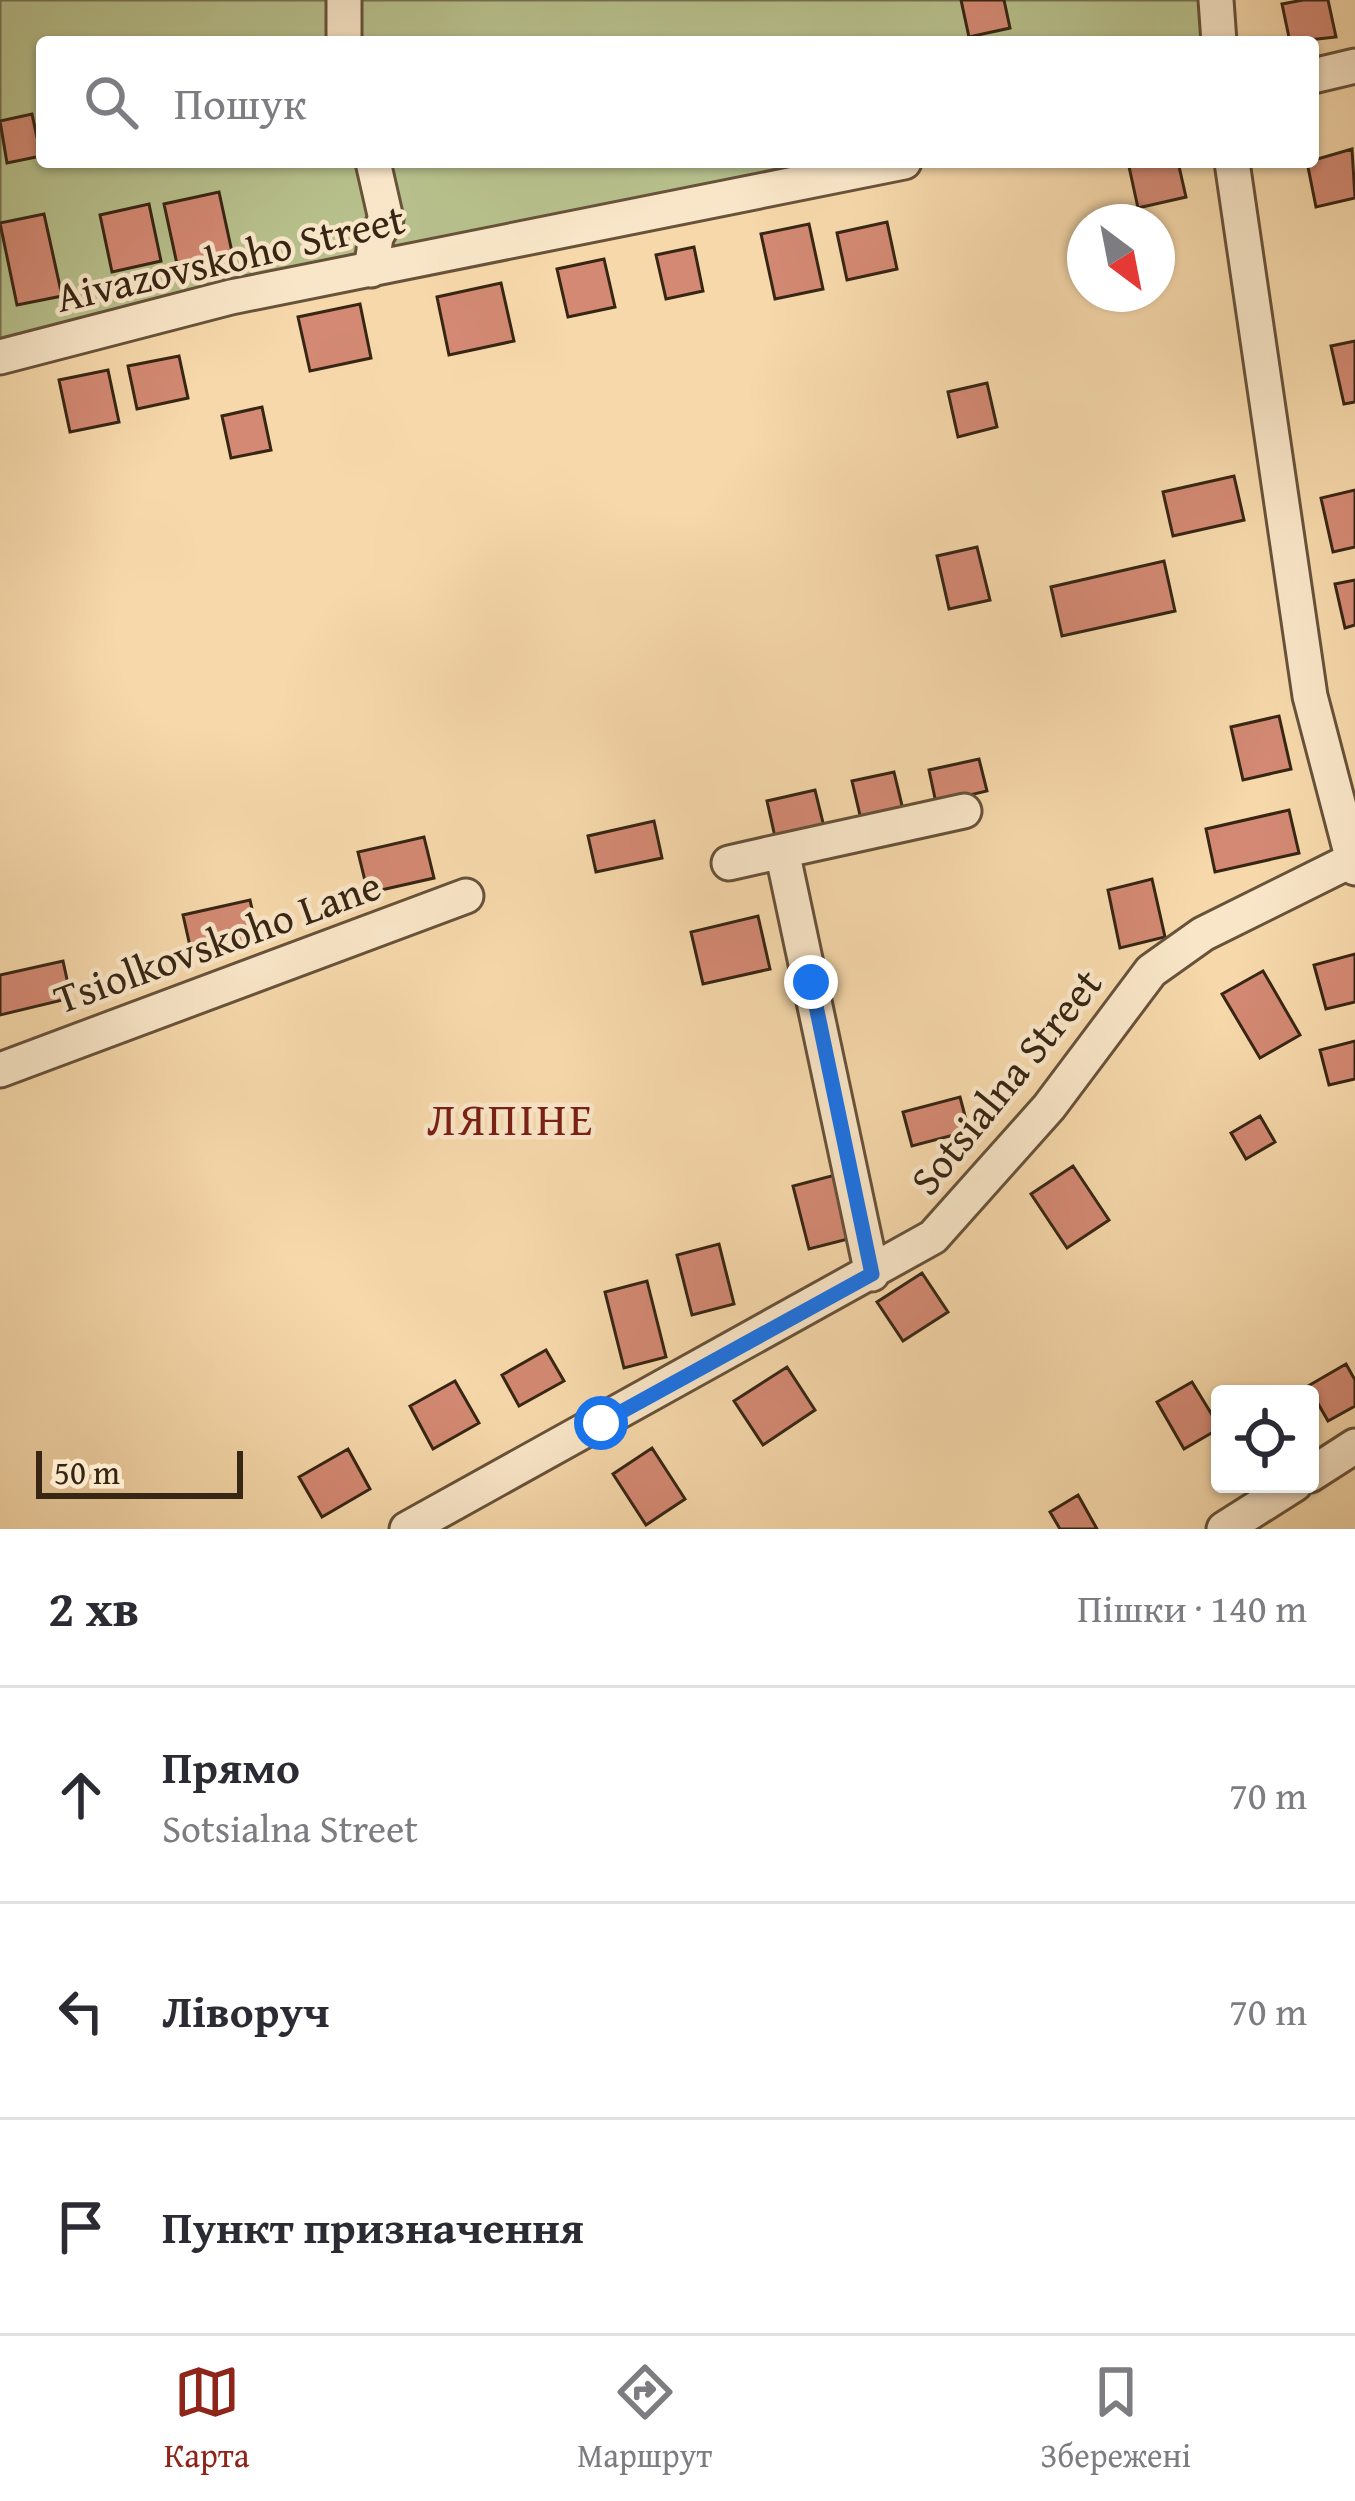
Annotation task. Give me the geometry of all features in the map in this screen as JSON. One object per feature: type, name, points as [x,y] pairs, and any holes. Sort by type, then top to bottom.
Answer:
[{"type":"street","points":[[344,0],[344,36]]},
{"type":"street","points":[[1216,0],[1219,36]]},
{"type":"street","points":[[1319,75],[1355,66]]},
{"type":"street","points":[[371,270],[376,237],[386,219],[374,168]]},
{"type":"street","name":"Aivazovskoho Street","points":[[0,357],[231,297],[874,168]]},
{"type":"street","points":[[1233,168],[1310,696],[1354,864]]},
{"type":"street","points":[[728,863],[964,811]]},
{"type":"street","points":[[782,851],[872,1274]]},
{"type":"street","name":"Sotsialna Street","points":[[407,1529],[933,1237],[959,1213],[1104,1039],[1151,971],[1203,934],[1354,864]]},
{"type":"street","name":"Tsiolkovskoho Lane","points":[[0,1070],[466,896]]},
{"type":"street","points":[[1319,1469],[1355,1447]]},
{"type":"street","points":[[1224,1529],[1281,1493]]},
{"type":"green space","points":[[0,0],[1216,0],[1219,36],[36,36],[36,168],[876,168],[0,357]]},
{"type":"building","points":[[961,0],[1004,0],[1010,28],[969,36]]},
{"type":"building","points":[[1328,0],[1336,37],[1289,36],[1282,4]]},
{"type":"building","points":[[32,114],[36,157],[7,163],[0,121]]},
{"type":"building","points":[[1352,149],[1355,198],[1316,207],[1308,168],[1319,168],[1319,159]]},
{"type":"building","points":[[1129,168],[1179,168],[1186,197],[1137,204]]},
{"type":"building","points":[[219,192],[235,266],[180,278],[164,204]]},
{"type":"building","points":[[149,204],[161,261],[112,272],[100,215]]},
{"type":"building","points":[[44,214],[62,296],[17,305],[0,223]]},
{"type":"building","points":[[887,222],[897,269],[847,280],[837,233]]},
{"type":"building","points":[[809,224],[823,289],[775,299],[761,234]]},
{"type":"building","points":[[694,247],[703,291],[666,299],[656,255]]},
{"type":"building","points":[[604,259],[615,307],[568,317],[557,269]]},
{"type":"building","points":[[501,283],[514,341],[449,355],[437,297]]},
{"type":"building","points":[[360,304],[371,358],[310,371],[298,317]]},
{"type":"building","points":[[1355,341],[1355,402],[1344,404],[1331,346]]},
{"type":"building","points":[[179,356],[188,398],[137,409],[128,366]]},
{"type":"building","points":[[108,370],[119,422],[70,432],[59,380]]},
{"type":"building","points":[[987,383],[997,427],[958,437],[948,392]]},
{"type":"building","points":[[262,407],[271,450],[231,458],[222,416]]},
{"type":"building","points":[[1234,476],[1244,520],[1173,536],[1163,492]]},
{"type":"building","points":[[1355,490],[1355,547],[1333,552],[1321,498]]},
{"type":"building","points":[[977,547],[990,600],[949,609],[937,556]]},
{"type":"building","points":[[1164,561],[1175,611],[1062,636],[1051,587]]},
{"type":"building","points":[[1355,580],[1355,625],[1345,628],[1335,584]]},
{"type":"building","points":[[1279,716],[1291,769],[1243,780],[1231,727]]},
{"type":"building","points":[[979,759],[987,791],[936,803],[929,770]]},
{"type":"building","points":[[894,772],[905,818],[863,828],[852,781]]},
{"type":"building","points":[[815,790],[826,835],[777,846],[767,801]]},
{"type":"building","points":[[1289,810],[1299,853],[1215,872],[1206,829]]},
{"type":"building","points":[[654,821],[662,858],[596,872],[588,836]]},
{"type":"building","points":[[424,837],[434,878],[368,893],[358,852]]},
{"type":"building","points":[[1152,879],[1165,937],[1120,948],[1108,890]]},
{"type":"building","points":[[250,900],[259,940],[192,955],[183,915]]},
{"type":"building","points":[[758,916],[770,969],[703,984],[691,932]]},
{"type":"building","points":[[1355,954],[1355,1002],[1326,1009],[1314,965]]},
{"type":"building","points":[[63,961],[71,998],[0,1015],[0,975]]},
{"type":"building","points":[[1263,971],[1300,1035],[1260,1058],[1222,994]]},
{"type":"building","points":[[1355,1041],[1355,1079],[1329,1085],[1320,1050]]},
{"type":"building","points":[[960,1097],[969,1131],[912,1146],[903,1112]]},
{"type":"building","points":[[1260,1116],[1275,1142],[1246,1159],[1231,1133]]},
{"type":"building","points":[[1073,1166],[1109,1220],[1067,1248],[1031,1194]]},
{"type":"building","points":[[839,1174],[856,1237],[809,1249],[793,1186]]},
{"type":"building","points":[[719,1244],[734,1304],[692,1315],[677,1255]]},
{"type":"building","points":[[922,1273],[948,1312],[903,1341],[877,1302]]},
{"type":"building","points":[[647,1281],[666,1357],[624,1368],[605,1292]]},
{"type":"building","points":[[546,1350],[564,1381],[519,1406],[502,1375]]},
{"type":"building","points":[[1346,1364],[1355,1380],[1355,1406],[1328,1421],[1319,1405],[1319,1385],[1310,1385]]},
{"type":"building","points":[[787,1367],[815,1410],[763,1445],[734,1401]]},
{"type":"building","points":[[455,1381],[479,1423],[433,1449],[410,1406]]},
{"type":"building","points":[[1192,1382],[1211,1413],[1211,1433],[1184,1449],[1157,1402]]},
{"type":"building","points":[[652,1448],[685,1499],[646,1525],[613,1474]]},
{"type":"building","points":[[348,1449],[370,1489],[322,1517],[299,1477]]},
{"type":"building","points":[[1078,1495],[1097,1529],[1060,1529],[1050,1512]]},
{"type":"district","name":"ЛЯПІНЕ","points":[[511,1118]]},
{"type":"route","points":[[601,1423],[872,1274],[811,982]]}]
